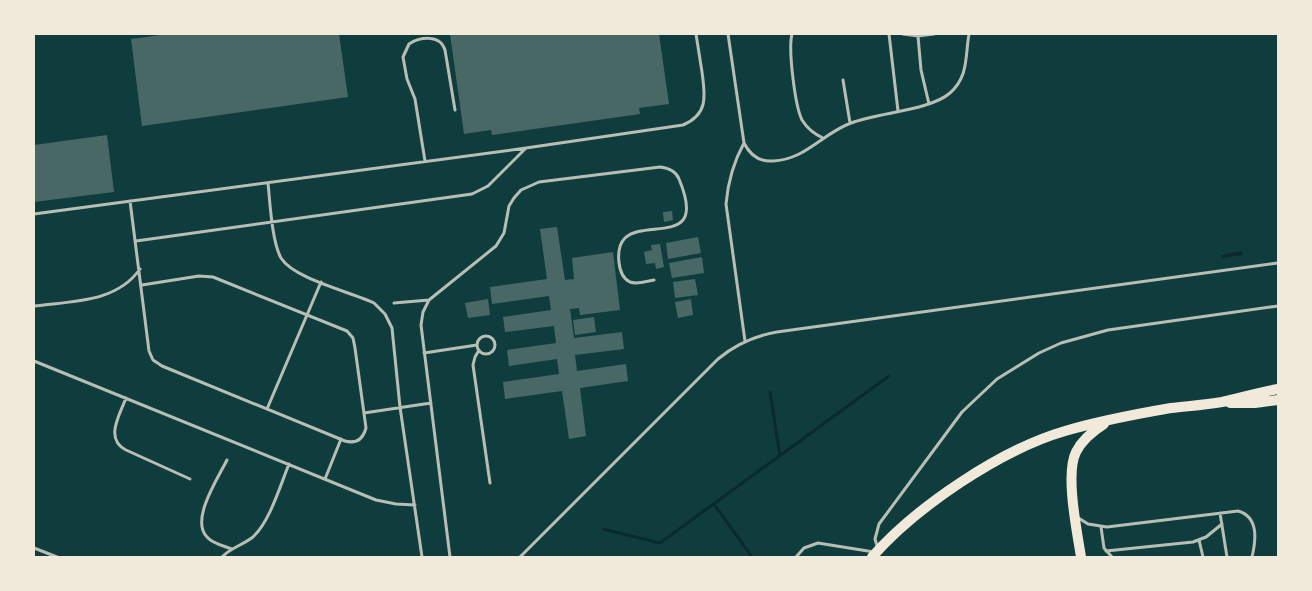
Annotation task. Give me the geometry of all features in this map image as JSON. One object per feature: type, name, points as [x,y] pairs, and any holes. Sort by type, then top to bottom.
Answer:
[{"type":"main road","points":[[1081,557],[1071,475],[1076,453],[1089,435],[1108,421],[1171,408],[1222,402],[1278,389]]},
{"type":"main road","points":[[1222,402],[1243,404],[1278,400]]},
{"type":"main road","points":[[875,553],[940,498],[1009,455],[1044,438],[1066,431],[1117,419]]},
{"type":"lane","points":[[34,214],[526,148],[682,125],[689,122],[700,112],[705,99],[696,34]]},
{"type":"lane","points":[[728,34],[744,143],[753,155],[766,161],[773,162],[798,156],[823,138],[850,123],[929,104],[944,97],[961,80],[967,64],[969,34]]},
{"type":"lane","points":[[792,34],[791,49],[800,114],[809,128],[823,138]]},
{"type":"lane","points":[[889,34],[898,111]]},
{"type":"lane","points":[[903,34],[918,36],[934,34]]},
{"type":"lane","points":[[918,36],[921,70],[929,104]]},
{"type":"lane","points":[[425,161],[415,99],[407,79],[403,57],[409,44],[418,40],[434,39],[442,43],[445,50],[455,110]]},
{"type":"lane","points":[[843,80],[850,123]]},
{"type":"lane","points":[[744,143],[733,166],[727,191],[726,204],[745,341]]},
{"type":"lane","points":[[136,241],[472,194],[488,186],[526,148]]},
{"type":"lane","points":[[450,557],[424,353],[421,318],[429,300],[496,246],[504,233],[509,206],[521,190],[539,182],[660,167],[670,169],[680,180],[686,206],[684,216],[678,224],[670,228],[628,236],[621,243],[619,252],[622,274],[626,280],[633,283],[654,280]]},
{"type":"lane","points":[[268,183],[278,250],[282,259],[294,272],[374,303],[385,314],[393,332],[400,408],[422,557]]},
{"type":"lane","points":[[130,201],[140,269],[149,351],[153,360],[162,366],[341,439],[354,442],[362,437],[366,428],[353,338],[342,328],[213,277],[199,276],[142,285]]},
{"type":"lane","points":[[520,557],[718,360],[745,341],[777,332],[1278,263]]},
{"type":"lane","points":[[34,306],[106,295],[122,288],[140,269]]},
{"type":"lane","points":[[267,409],[321,282]]},
{"type":"lane","points":[[394,303],[429,300]]},
{"type":"lane","points":[[796,557],[804,548],[818,543],[875,553],[875,539],[879,524],[946,431],[979,395],[1017,365],[1061,343],[1108,330],[1278,306]]},
{"type":"lane","points":[[483,336],[489,336],[493,340],[494,346],[492,351],[487,354],[479,350],[477,345],[479,339],[483,336]]},
{"type":"lane","points":[[424,353],[477,345]]},
{"type":"lane","points":[[479,350],[475,357],[473,366],[490,483]]},
{"type":"lane","points":[[34,361],[386,503],[415,505]]},
{"type":"lane","points":[[126,398],[114,433],[117,444],[126,450],[190,479]]},
{"type":"lane","points":[[364,412],[431,403]]},
{"type":"lane","points":[[325,479],[341,439]]},
{"type":"lane","points":[[227,460],[203,511],[200,522],[201,528],[208,538],[232,549]]},
{"type":"lane","points":[[222,557],[232,549],[249,540],[264,524],[289,464]]},
{"type":"lane","points":[[1075,516],[1088,524],[1101,527],[1238,511],[1248,515],[1251,519],[1255,535],[1252,557]]},
{"type":"lane","points":[[1220,512],[1227,557]]},
{"type":"lane","points":[[1106,551],[1199,540],[1212,533],[1222,524]]},
{"type":"lane","points":[[1101,527],[1106,551],[1112,557]]},
{"type":"lane","points":[[1199,540],[1203,557]]},
{"type":"lane","points":[[34,548],[58,557]]},
{"type":"water","points":[[1242,251],[1243,255],[1222,258],[1221,255]]},
{"type":"building","points":[[168,34],[339,34],[348,97],[142,126],[131,39]]},
{"type":"building","points":[[450,34],[659,34],[669,104],[639,108],[640,114],[492,135],[491,130],[464,134]]},
{"type":"building","points":[[107,135],[114,192],[34,202],[34,145]]},
{"type":"building","points":[[672,211],[673,220],[664,222],[663,212]]},
{"type":"building","points":[[557,227],[565,280],[574,279],[572,258],[613,252],[620,310],[580,315],[579,308],[570,309],[574,338],[622,332],[624,349],[575,355],[577,371],[626,364],[628,381],[580,388],[586,436],[569,439],[562,391],[505,399],[503,382],[559,374],[557,359],[509,366],[507,350],[556,343],[554,326],[505,332],[503,317],[551,310],[549,296],[492,304],[490,287],[547,279],[540,229]]},
{"type":"building","points":[[698,237],[701,253],[668,259],[666,243]]},
{"type":"building","points":[[660,244],[664,267],[656,269],[655,263],[646,264],[644,252],[652,250],[651,245]]},
{"type":"building","points":[[702,257],[704,273],[672,278],[669,263]]},
{"type":"building","points":[[695,279],[698,295],[675,298],[673,282]]},
{"type":"building","points":[[488,299],[490,315],[468,318],[465,303]]},
{"type":"building","points":[[691,299],[693,315],[678,318],[675,302]]},
{"type":"building","points":[[594,317],[596,332],[575,335],[573,320]]},
{"type":"waterway","points":[[603,529],[660,543],[889,376]]},
{"type":"waterway","points":[[770,392],[780,456]]},
{"type":"waterway","points":[[714,504],[752,557]]}]
